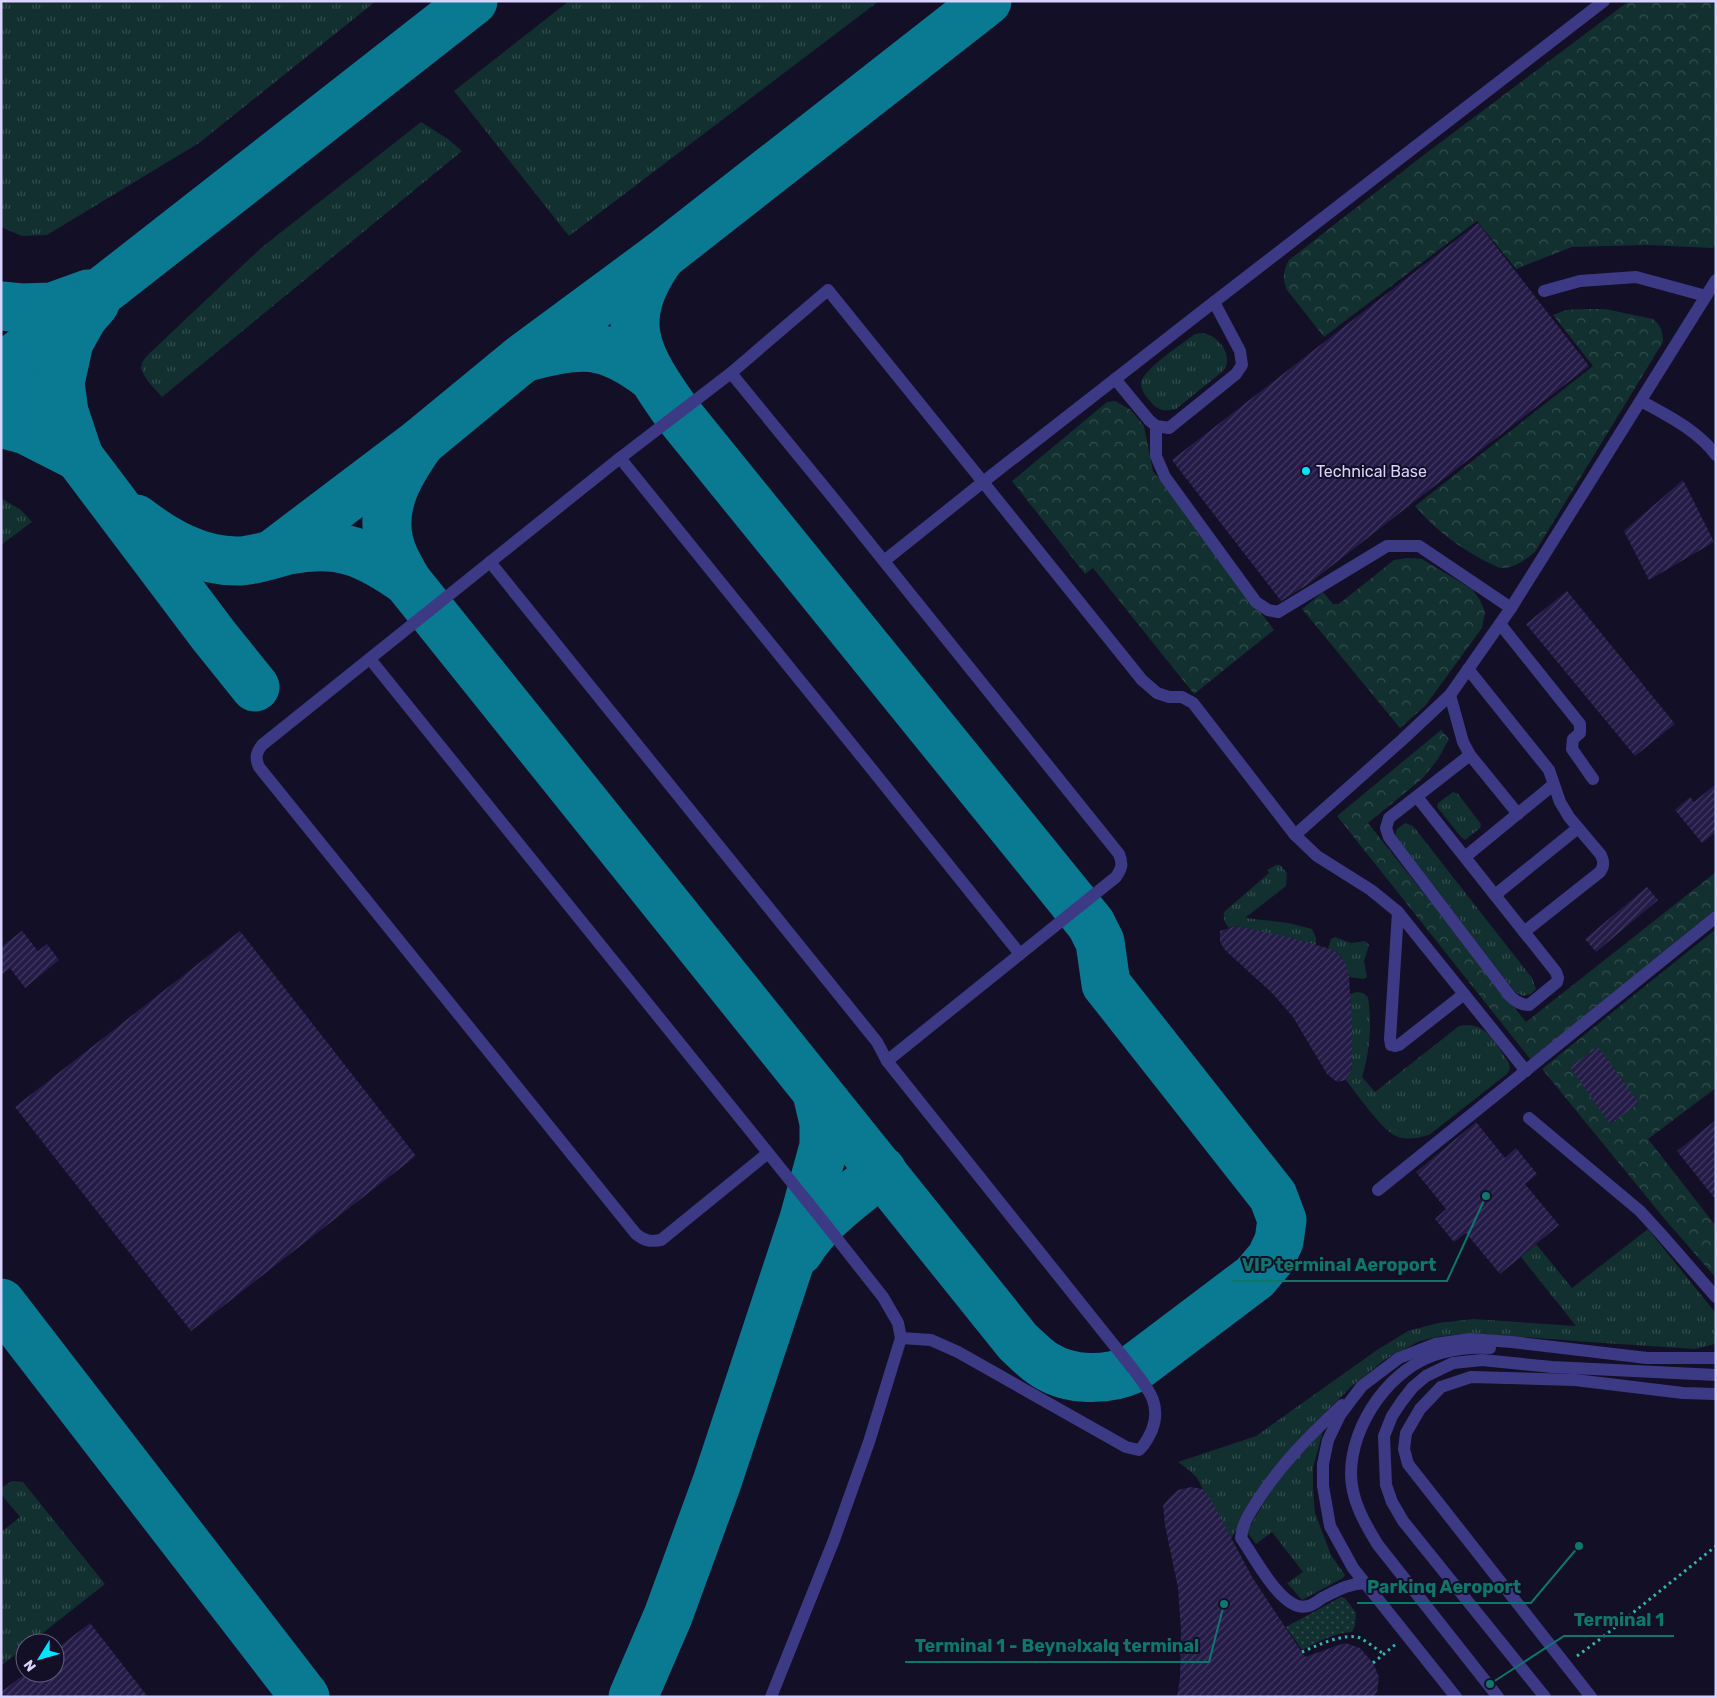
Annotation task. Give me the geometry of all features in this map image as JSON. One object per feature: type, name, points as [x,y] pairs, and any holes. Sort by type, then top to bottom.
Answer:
[{"type":"lane","points":[[884,561],[1214,302],[1604,1]]},
{"type":"lane","points":[[1544,291],[1580,281],[1636,277],[1706,296]]},
{"type":"lane","points":[[1295,835],[1450,695],[1511,608],[1716,280]]},
{"type":"lane","points":[[768,1153],[661,1240],[650,1242],[636,1234],[258,767],[255,758],[262,745],[620,458],[731,373],[828,290],[1142,680],[1157,693],[1169,697],[1182,697],[1193,703],[1295,835],[1317,856],[1371,890],[1398,912],[1526,1071]]},
{"type":"lane","points":[[1115,379],[1148,420],[1156,426],[1169,428],[1236,374],[1242,365],[1240,351],[1214,302]]},
{"type":"lane","points":[[731,373],[1119,854],[1122,863],[1121,870],[1116,877],[887,1061]]},
{"type":"lane","points":[[1641,401],[1680,423],[1708,444],[1716,454]]},
{"type":"lane","points":[[1156,426],[1156,456],[1165,477],[1256,602],[1268,610],[1278,612],[1387,546],[1420,546],[1511,608]]},
{"type":"lane","points":[[620,458],[1020,954]]},
{"type":"lane","points":[[490,562],[877,1042],[887,1061],[1133,1369],[1156,1406],[1156,1418],[1145,1445],[1139,1450],[1126,1447],[958,1352],[931,1340],[901,1338]]},
{"type":"lane","points":[[1500,624],[1580,724],[1580,733],[1573,739],[1572,749],[1593,779]]},
{"type":"lane","points":[[370,659],[768,1153],[883,1298],[898,1322],[901,1338],[869,1442],[834,1540],[770,1697]]},
{"type":"lane","points":[[1468,669],[1549,770],[1560,802],[1604,861],[1604,867],[1600,872],[1524,932]]},
{"type":"lane","points":[[1450,695],[1462,742],[1470,755],[1518,814]]},
{"type":"lane","points":[[1417,797],[1556,972],[1557,982],[1529,1005],[1518,1003],[1510,996],[1388,837],[1386,828],[1390,818],[1470,755]]},
{"type":"lane","points":[[1465,857],[1554,785]]},
{"type":"lane","points":[[1495,895],[1578,828]]},
{"type":"lane","points":[[1398,912],[1391,1045],[1399,1045],[1464,994]]},
{"type":"lane","points":[[1378,1190],[1716,917]]},
{"type":"lane","points":[[1529,1118],[1640,1211],[1716,1297]]},
{"type":"lane","points":[[1365,1583],[1345,1586],[1309,1606],[1298,1607],[1291,1604],[1277,1591],[1242,1538],[1242,1528],[1268,1485],[1304,1440],[1362,1386],[1399,1358],[1435,1344],[1470,1339],[1647,1358]]},
{"type":"lane","points":[[1498,1697],[1378,1545],[1362,1518],[1355,1497],[1351,1475],[1354,1450],[1363,1422],[1379,1396],[1395,1380],[1417,1364],[1440,1353],[1479,1348],[1647,1358],[1716,1358]]},
{"type":"lane","points":[[1690,1357],[1716,1351]]},
{"type":"lane","points":[[1545,1697],[1403,1521],[1392,1502],[1386,1485],[1384,1436],[1392,1416],[1413,1387],[1426,1376],[1453,1363],[1482,1360],[1552,1367],[1716,1374]]},
{"type":"lane","points":[[1591,1697],[1408,1464],[1404,1449],[1406,1433],[1420,1409],[1441,1388],[1471,1378],[1575,1380],[1683,1393],[1716,1394]]},
{"type":"lane","points":[[1362,1386],[1340,1415],[1328,1440],[1323,1464],[1323,1486],[1330,1526],[1353,1568],[1456,1697]]},
{"type":"path","points":[[1565,1664],[1599,1640],[1716,1546]]},
{"type":"path","points":[[1302,1652],[1334,1640],[1353,1636],[1384,1654]]},
{"type":"green space","points":[[1,1],[376,1],[199,143],[47,235],[22,236],[1,227]]},
{"type":"green space","points":[[569,1],[879,1],[569,236],[454,91]]},
{"type":"green space","points":[[1629,1],[1716,1],[1716,243],[1713,248],[1647,245],[1572,247],[1516,269],[1477,221],[1324,337],[1287,290],[1284,275],[1289,260],[1425,154]]},
{"type":"green space","points":[[421,122],[448,139],[462,151],[162,397],[145,377],[141,368],[144,359],[261,248]]},
{"type":"green space","points":[[1605,309],[1653,319],[1661,329],[1663,342],[1535,552],[1524,561],[1515,565],[1499,568],[1450,539],[1415,506],[1593,366],[1553,315],[1566,310]]},
{"type":"green space","points":[[1202,333],[1211,336],[1225,350],[1227,364],[1225,369],[1176,409],[1164,410],[1158,408],[1142,390],[1141,383],[1143,378],[1155,364],[1173,350],[1195,334]]},
{"type":"green space","points":[[1115,401],[1131,410],[1144,426],[1153,471],[1274,630],[1194,694],[1093,568],[1085,574],[1012,481],[1107,402]]},
{"type":"green space","points":[[1,498],[21,510],[32,522],[1,545]]},
{"type":"green space","points":[[1422,559],[1472,589],[1480,600],[1485,612],[1482,628],[1425,706],[1400,728],[1302,609],[1323,592],[1333,604],[1339,604],[1394,560]]},
{"type":"green space","points":[[1441,730],[1449,739],[1438,759],[1423,778],[1368,823],[1526,1022],[1716,872],[1716,909],[1531,1060],[1337,816]]},
{"type":"green space","points":[[1453,792],[1458,794],[1481,824],[1480,828],[1465,840],[1437,807],[1438,803]]},
{"type":"green space","points":[[1405,823],[1413,826],[1532,978],[1536,989],[1531,994],[1523,996],[1515,992],[1395,835],[1397,829]]},
{"type":"green space","points":[[1280,865],[1287,873],[1286,886],[1245,918],[1289,923],[1312,929],[1316,938],[1316,945],[1236,926],[1229,928],[1225,923],[1224,912],[1269,873],[1267,870]]},
{"type":"green space","points":[[1716,929],[1716,1088],[1648,1139],[1716,1226],[1716,1278],[1663,1217],[1542,1069]]},
{"type":"green space","points":[[1335,937],[1351,943],[1365,941],[1369,945],[1364,961],[1367,977],[1364,979],[1349,977],[1345,963],[1340,956],[1328,949],[1331,939]]},
{"type":"green space","points":[[1363,993],[1368,997],[1370,1017],[1370,1037],[1362,1077],[1375,1092],[1459,1026],[1476,1026],[1489,1035],[1509,1063],[1510,1069],[1507,1074],[1429,1135],[1406,1138],[1392,1134],[1378,1121],[1346,1080],[1352,1069],[1350,994]]},
{"type":"green space","points":[[1648,1229],[1716,1313],[1716,1342],[1712,1345],[1695,1349],[1471,1333],[1420,1341],[1387,1358],[1352,1386],[1313,1425],[1253,1498],[1231,1539],[1197,1478],[1178,1462],[1256,1436],[1377,1350],[1408,1331],[1438,1323],[1473,1319],[1576,1326],[1521,1257],[1536,1244],[1572,1288]]},
{"type":"green space","points":[[1323,1431],[1313,1468],[1315,1513],[1331,1555],[1345,1575],[1343,1578],[1302,1600],[1287,1583],[1303,1572],[1272,1532],[1256,1544],[1247,1532],[1277,1479]]},
{"type":"green space","points":[[12,1481],[23,1482],[105,1584],[43,1633],[15,1633],[15,1655],[1,1666],[1,1532],[20,1517],[1,1494],[1,1488]]},
{"type":"green space","points":[[1341,1597],[1345,1598],[1356,1613],[1355,1626],[1352,1632],[1332,1636],[1302,1650],[1286,1627]]},
{"type":"building","points":[[1478,223],[1589,366],[1307,585],[1281,601],[1172,460]]},
{"type":"building","points":[[1683,480],[1714,542],[1649,580],[1624,531]]},
{"type":"building","points":[[1567,591],[1675,724],[1635,756],[1526,624]]},
{"type":"building","points":[[1716,784],[1716,832],[1702,843],[1675,810],[1690,797],[1694,802]]},
{"type":"building","points":[[1647,887],[1658,900],[1596,952],[1585,939]]},
{"type":"building","points":[[1236,926],[1288,937],[1334,950],[1346,964],[1349,977],[1352,1027],[1352,1069],[1346,1080],[1337,1082],[1327,1074],[1293,1017],[1273,994],[1225,950],[1220,942],[1220,931]]},
{"type":"building","points":[[22,931],[38,951],[47,944],[59,960],[25,988],[10,968],[1,975],[1,947]]},
{"type":"building","points":[[240,931],[416,1156],[191,1331],[15,1107]]},
{"type":"building","points":[[1598,1047],[1639,1103],[1610,1124],[1570,1067]]},
{"type":"building","points":[[1716,1120],[1716,1200],[1677,1151]]},
{"type":"building","points":[[1476,1122],[1505,1158],[1516,1148],[1537,1174],[1525,1184],[1559,1225],[1500,1274],[1466,1233],[1454,1242],[1435,1219],[1446,1209],[1416,1172]]},
{"type":"building","points":[[1191,1487],[1203,1489],[1211,1500],[1252,1577],[1305,1657],[1345,1643],[1360,1648],[1373,1663],[1379,1677],[1377,1692],[1372,1697],[1177,1697],[1180,1678],[1181,1631],[1178,1588],[1163,1506],[1178,1490]]},
{"type":"building","points":[[90,1623],[148,1697],[1,1697],[1,1692],[15,1681],[15,1683],[65,1683],[65,1642]]},
{"type":"taxiway","points":[[1,368],[473,1]]},
{"type":"taxiway","points":[[273,554],[421,442],[523,358],[661,256],[987,1]]},
{"type":"taxiway","points":[[421,442],[399,477],[387,515],[390,547],[407,581],[1018,1342],[1041,1363],[1066,1374],[1089,1378],[1123,1373],[1133,1369],[1255,1277],[1271,1258],[1279,1241],[1282,1220],[1273,1196],[1106,984],[1100,942],[1091,924],[677,413],[651,373],[636,337],[635,319],[638,300],[647,279],[661,256]]},
{"type":"taxiway","points":[[1,306],[21,308],[52,307],[88,294]]},
{"type":"taxiway","points":[[1,423],[26,430],[79,457],[64,412],[60,383],[69,342],[83,317],[95,303]]},
{"type":"taxiway","points":[[527,357],[563,349],[592,348],[620,356],[651,376]]},
{"type":"taxiway","points":[[1,362],[79,457],[214,636],[255,687]]},
{"type":"taxiway","points":[[136,519],[183,549],[209,558],[243,561],[307,547],[338,548],[366,556],[407,581]]},
{"type":"taxiway","points":[[633,1697],[668,1616],[717,1482],[804,1219],[824,1146],[824,1123],[817,1093]]},
{"type":"taxiway","points":[[799,1251],[826,1218],[882,1171]]},
{"type":"taxiway","points":[[1,1303],[305,1697]]},
{"type":"place","name":"Technical Base","points":[[1306,471]]},
{"type":"place","name":"VIP terminal Aeroport","points":[[1486,1196]]},
{"type":"place","name":"Parkinq Aeroport","points":[[1579,1546]]},
{"type":"place","name":"Terminal 1 - Beynəlxalq terminal","points":[[1224,1604]]},
{"type":"place","name":"Terminal 1","points":[[1490,1684]]}]
